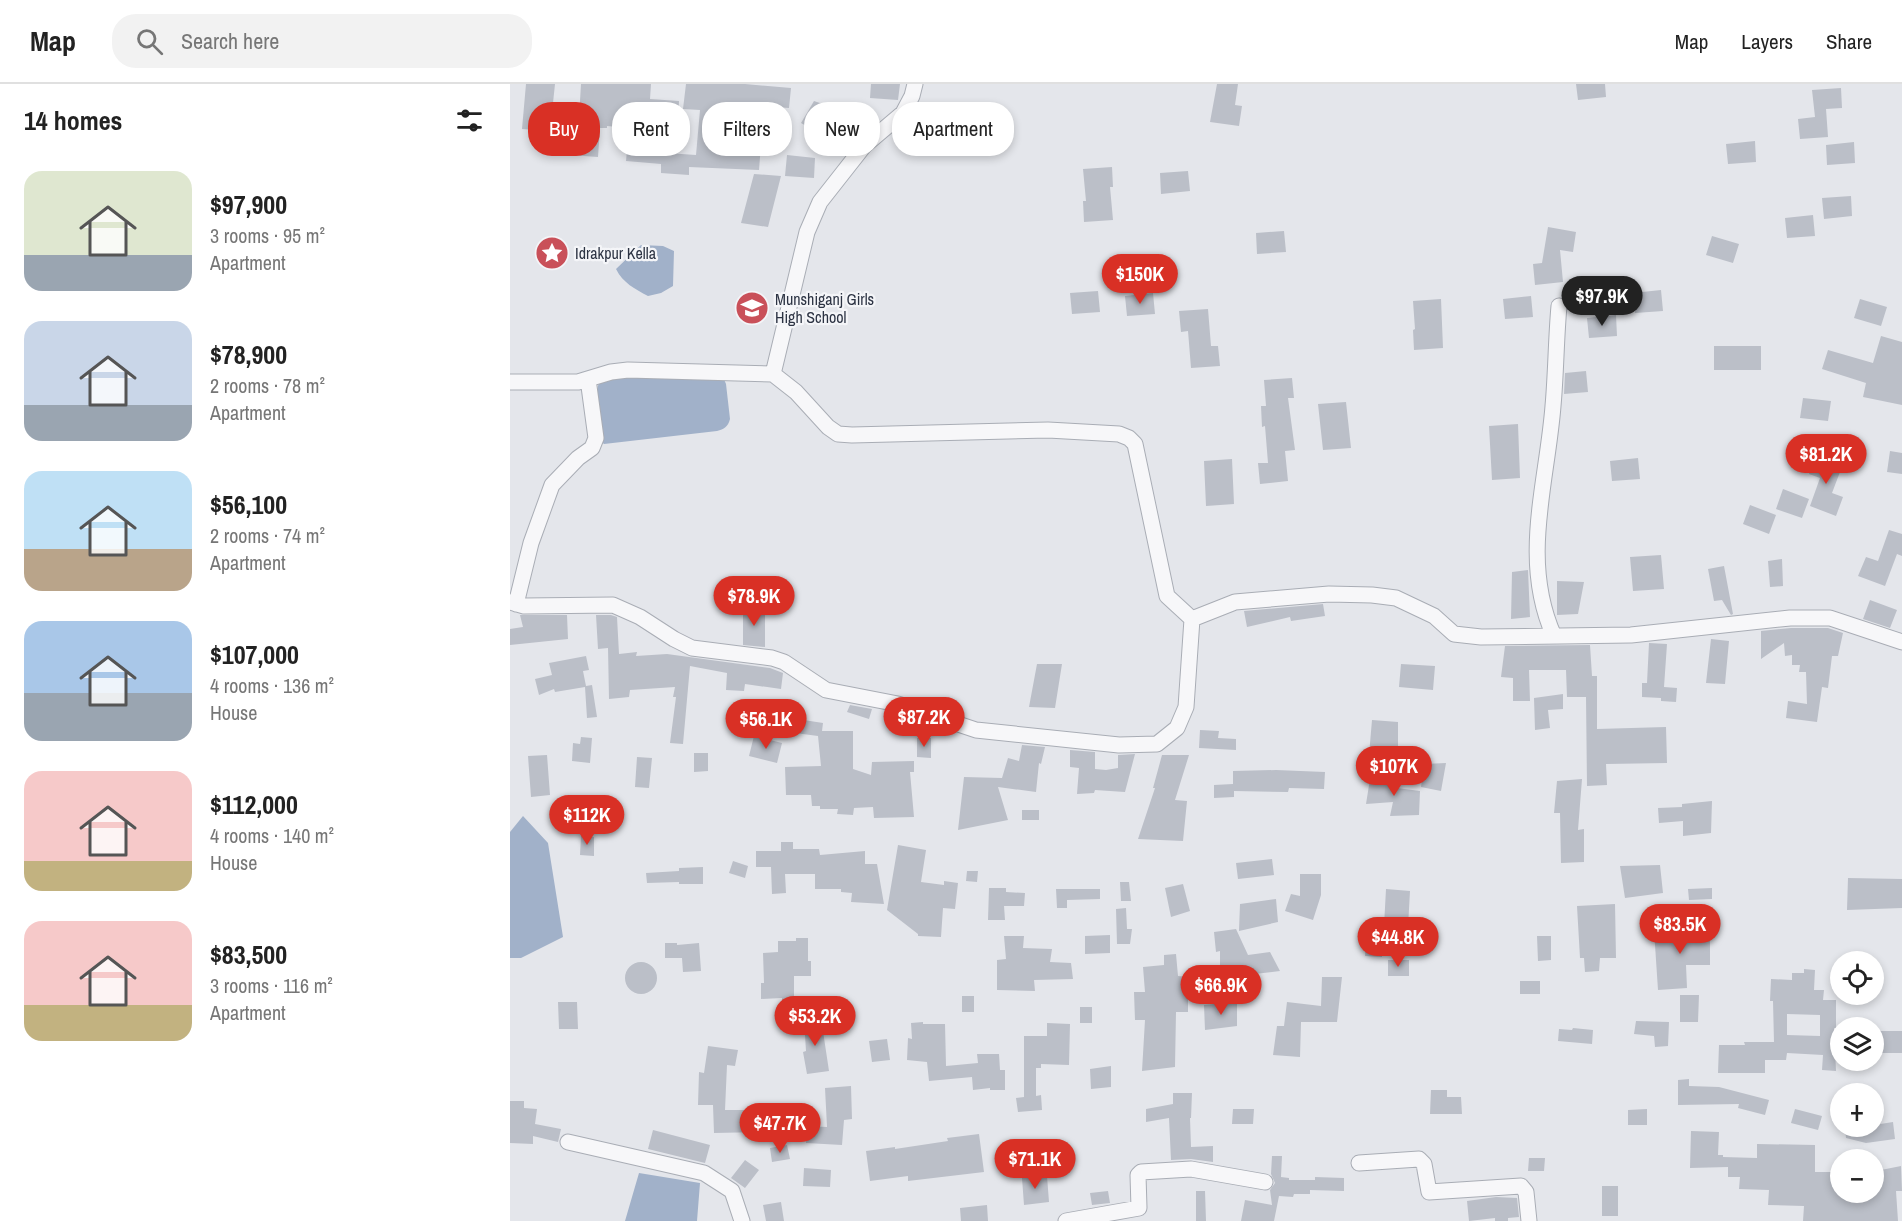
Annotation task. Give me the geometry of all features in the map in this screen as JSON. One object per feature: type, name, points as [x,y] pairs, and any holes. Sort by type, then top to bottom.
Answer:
[{"type":"street","points":[[773,374],[807,232],[820,202],[864,146],[903,113],[912,96],[915,84]]},
{"type":"street","points":[[1554,636],[1544,614],[1538,578],[1538,516],[1553,406],[1559,306]]},
{"type":"street","points":[[510,382],[578,382],[610,372],[628,370],[773,374],[838,434],[1048,430],[1119,434],[1129,438],[1135,444],[1167,596],[1192,620]]},
{"type":"street","points":[[588,379],[596,438],[591,448],[552,485],[513,603],[524,606],[613,605],[640,617],[692,648],[778,660],[826,690],[898,704],[975,730],[1119,745],[1157,744],[1177,728],[1186,707],[1192,620]]},
{"type":"street","points":[[1192,620],[1235,602],[1329,594],[1372,595],[1396,598],[1434,616],[1454,634],[1481,637],[1631,635],[1800,618],[1830,618],[1902,642]]},
{"type":"street","points":[[568,1142],[704,1173],[732,1191],[742,1221]]},
{"type":"street","points":[[1359,1163],[1419,1159],[1424,1164],[1429,1192],[1521,1186],[1526,1192],[1529,1221]]},
{"type":"street","points":[[1066,1221],[1142,1214],[1138,1175],[1141,1172],[1191,1169],[1265,1182]]},
{"type":"water","points":[[641,245],[663,246],[674,251],[673,286],[661,293],[648,296],[622,278],[616,269]]},
{"type":"water","points":[[604,375],[723,377],[726,384],[729,422],[717,431],[604,444],[601,441],[597,396],[600,380]]},
{"type":"water","points":[[523,816],[548,843],[563,937],[521,958],[510,958],[510,832]]},
{"type":"water","points":[[639,1173],[700,1183],[697,1221],[625,1221]]},
{"type":"building","points":[[526,84],[555,84],[553,102],[528,102],[528,129],[522,129]]},
{"type":"building","points":[[581,84],[651,84],[650,99],[679,101],[612,102],[612,126],[607,126],[607,128],[600,128],[600,102],[580,102]]},
{"type":"building","points":[[686,84],[745,84],[791,88],[790,102],[702,102],[702,156],[760,156],[759,170],[689,167],[689,175],[661,173],[661,164],[626,161],[626,156],[696,155],[700,110],[690,109],[690,102],[684,102]]},
{"type":"building","points":[[871,84],[900,84],[898,100],[870,98]]},
{"type":"building","points":[[1217,84],[1238,84],[1235,105],[1242,106],[1239,126],[1210,122]]},
{"type":"building","points":[[1576,84],[1605,84],[1606,97],[1578,100]]},
{"type":"building","points":[[1841,88],[1842,108],[1826,109],[1828,137],[1800,139],[1798,119],[1815,117],[1812,90]]},
{"type":"building","points":[[1755,141],[1756,162],[1728,164],[1726,144]]},
{"type":"building","points":[[1854,142],[1855,163],[1827,165],[1826,145]]},
{"type":"building","points":[[787,156],[815,158],[814,178],[785,176]]},
{"type":"building","points":[[1112,167],[1113,187],[1110,187],[1113,220],[1084,222],[1083,201],[1086,201],[1083,169]]},
{"type":"building","points":[[1188,171],[1190,191],[1161,194],[1160,173]]},
{"type":"building","points":[[754,174],[781,176],[768,227],[741,223]]},
{"type":"building","points":[[1851,196],[1852,216],[1824,219],[1822,198]]},
{"type":"building","points":[[1813,215],[1815,236],[1787,238],[1785,218]]},
{"type":"building","points":[[1548,227],[1576,232],[1573,252],[1560,250],[1563,282],[1535,285],[1533,264],[1542,263]]},
{"type":"building","points":[[1284,231],[1286,252],[1257,254],[1256,233]]},
{"type":"building","points":[[1712,236],[1739,244],[1733,263],[1706,255]]},
{"type":"building","points":[[1661,290],[1663,311],[1635,313],[1633,293]]},
{"type":"building","points":[[1098,291],[1100,312],[1072,314],[1070,293]]},
{"type":"building","points":[[1153,293],[1155,314],[1127,316],[1125,296]]},
{"type":"building","points":[[1531,296],[1533,317],[1505,319],[1503,299]]},
{"type":"building","points":[[1441,299],[1443,348],[1414,350],[1413,301]]},
{"type":"building","points":[[1860,299],[1887,307],[1881,326],[1854,318]]},
{"type":"building","points":[[1208,309],[1211,346],[1218,346],[1220,366],[1191,368],[1188,331],[1181,332],[1179,311]]},
{"type":"building","points":[[1616,315],[1617,336],[1589,338],[1587,318]]},
{"type":"building","points":[[1881,336],[1902,342],[1902,405],[1863,397],[1866,383],[1822,369],[1828,350],[1873,363]]},
{"type":"building","points":[[1714,346],[1761,346],[1761,370],[1714,370]]},
{"type":"building","points":[[1586,371],[1588,392],[1564,394],[1565,373]]},
{"type":"building","points":[[1292,378],[1294,398],[1288,398],[1295,450],[1285,451],[1288,481],[1260,484],[1258,463],[1268,463],[1265,426],[1262,427],[1261,406],[1266,406],[1264,380]]},
{"type":"building","points":[[1803,398],[1831,401],[1828,421],[1800,418]]},
{"type":"building","points":[[1346,402],[1351,448],[1323,450],[1318,404]]},
{"type":"building","points":[[1518,424],[1520,478],[1492,480],[1489,426]]},
{"type":"building","points":[[1890,451],[1902,453],[1902,474],[1887,472]]},
{"type":"building","points":[[1816,454],[1843,464],[1832,493],[1843,497],[1836,516],[1810,506],[1820,478],[1809,474]]},
{"type":"building","points":[[1638,458],[1640,479],[1612,481],[1610,461]]},
{"type":"building","points":[[1232,459],[1234,504],[1206,506],[1204,461]]},
{"type":"building","points":[[1783,489],[1809,499],[1802,518],[1776,509]]},
{"type":"building","points":[[1750,505],[1776,515],[1769,534],[1743,524]]},
{"type":"building","points":[[1889,530],[1902,534],[1902,556],[1897,554],[1885,586],[1858,576],[1866,557],[1878,561]]},
{"type":"building","points":[[1661,555],[1664,589],[1633,591],[1630,557]]},
{"type":"building","points":[[1782,559],[1783,586],[1770,587],[1768,561]]},
{"type":"building","points":[[1724,566],[1733,614],[1731,615],[1722,600],[1714,601],[1708,569]]},
{"type":"building","points":[[1528,570],[1530,617],[1511,619],[1512,572]]},
{"type":"building","points":[[1557,581],[1584,582],[1578,614],[1557,615]]},
{"type":"building","points":[[1870,600],[1897,610],[1890,628],[1863,619]]},
{"type":"building","points":[[1323,604],[1325,616],[1291,621],[1290,617],[1247,627],[1244,611]]},
{"type":"building","points":[[743,607],[765,607],[765,647],[743,645]]},
{"type":"building","points":[[520,615],[567,615],[568,639],[510,645],[510,629],[523,627]]},
{"type":"building","points":[[596,615],[617,617],[619,654],[637,652],[636,656],[667,654],[770,668],[783,673],[781,689],[745,684],[744,691],[726,690],[727,673],[690,666],[683,744],[670,743],[676,697],[673,697],[675,687],[630,690],[629,697],[609,699],[608,648],[598,649]]},
{"type":"building","points":[[1828,628],[1843,633],[1838,656],[1832,656],[1828,688],[1822,687],[1817,722],[1786,718],[1788,701],[1807,704],[1806,672],[1799,672],[1800,665],[1792,665],[1792,655],[1785,656],[1784,643],[1761,659],[1761,631]]},
{"type":"building","points":[[1711,639],[1729,641],[1725,684],[1706,683]]},
{"type":"building","points":[[1649,643],[1667,644],[1664,687],[1677,688],[1676,702],[1642,697],[1642,683],[1647,683]]},
{"type":"building","points":[[1590,645],[1592,676],[1597,676],[1597,729],[1666,727],[1667,763],[1606,764],[1607,785],[1587,786],[1586,697],[1567,697],[1566,670],[1529,670],[1530,701],[1513,701],[1513,678],[1501,677],[1505,646]]},
{"type":"building","points":[[586,656],[589,670],[583,671],[586,686],[592,685],[597,717],[587,718],[585,687],[555,692],[554,689],[539,695],[535,679],[552,675],[549,663]]},
{"type":"building","points":[[1037,664],[1062,664],[1055,708],[1029,707]]},
{"type":"building","points":[[1401,664],[1435,666],[1433,690],[1399,687]]},
{"type":"building","points":[[1563,694],[1563,709],[1548,710],[1550,728],[1535,730],[1534,698]]},
{"type":"building","points":[[850,705],[872,709],[869,719],[847,712]]},
{"type":"building","points":[[797,719],[823,723],[822,731],[853,731],[853,769],[871,775],[872,762],[914,761],[914,772],[910,772],[914,817],[874,818],[873,807],[854,808],[853,815],[837,814],[838,809],[820,809],[820,806],[812,806],[811,795],[786,795],[785,767],[821,766],[818,736],[795,733]]},
{"type":"building","points":[[1372,720],[1398,722],[1398,756],[1369,755]]},
{"type":"building","points":[[1200,730],[1219,731],[1218,738],[1236,739],[1236,750],[1199,748]]},
{"type":"building","points":[[754,736],[782,743],[777,763],[749,756]]},
{"type":"building","points":[[581,737],[592,738],[590,763],[572,761],[573,743],[580,744]]},
{"type":"building","points":[[917,738],[931,738],[931,758],[917,757]]},
{"type":"building","points":[[1022,745],[1045,747],[1041,764],[1039,763],[1036,792],[998,787],[1008,820],[958,830],[964,777],[1002,778],[1008,758],[1019,761]]},
{"type":"building","points":[[1070,750],[1095,752],[1095,769],[1106,770],[1118,768],[1118,755],[1135,754],[1125,792],[1095,790],[1094,793],[1077,794],[1079,768],[1070,767]]},
{"type":"building","points":[[694,753],[708,753],[708,771],[694,772]]},
{"type":"building","points":[[547,755],[550,795],[531,797],[528,756]]},
{"type":"building","points":[[1162,755],[1189,755],[1175,800],[1187,801],[1183,841],[1138,839],[1155,788],[1153,788]]},
{"type":"building","points":[[637,757],[652,758],[649,788],[635,787]]},
{"type":"building","points":[[1446,763],[1441,791],[1421,787],[1424,764]]},
{"type":"building","points":[[1233,771],[1325,772],[1324,789],[1289,788],[1288,792],[1234,791],[1234,797],[1214,798],[1214,785],[1233,784]]},
{"type":"building","points":[[1392,778],[1389,787],[1420,791],[1419,815],[1390,816],[1393,802],[1366,804],[1370,779]]},
{"type":"building","points":[[1582,779],[1578,830],[1584,829],[1584,862],[1561,863],[1560,813],[1554,813],[1557,781]]},
{"type":"building","points":[[1712,801],[1711,833],[1683,836],[1683,821],[1659,823],[1658,808],[1682,807],[1682,804]]},
{"type":"building","points":[[1022,810],[1039,810],[1039,820],[1022,820]]},
{"type":"building","points":[[581,836],[594,837],[594,856],[580,855]]},
{"type":"building","points":[[781,842],[793,842],[793,849],[819,849],[820,855],[865,851],[865,864],[877,864],[884,904],[851,902],[852,893],[841,892],[841,889],[815,889],[815,874],[785,874],[786,893],[772,894],[771,867],[756,867],[756,851],[781,851]]},
{"type":"building","points":[[898,845],[926,850],[921,882],[944,885],[944,881],[958,883],[955,909],[943,908],[941,937],[918,936],[887,910]]},
{"type":"building","points":[[1272,859],[1274,875],[1238,879],[1236,863]]},
{"type":"building","points":[[733,861],[748,866],[745,878],[729,873]]},
{"type":"building","points":[[1660,865],[1663,893],[1625,898],[1620,866]]},
{"type":"building","points":[[703,867],[703,884],[647,883],[646,873]]},
{"type":"building","points":[[967,871],[978,871],[977,882],[966,881]]},
{"type":"building","points":[[1300,874],[1321,874],[1321,895],[1313,920],[1285,911],[1291,894],[1300,896]]},
{"type":"building","points":[[1848,878],[1902,879],[1902,908],[1847,910]]},
{"type":"building","points":[[1120,882],[1129,882],[1131,901],[1121,901]]},
{"type":"building","points":[[1183,884],[1190,911],[1171,917],[1165,888]]},
{"type":"building","points":[[989,888],[1006,888],[1006,892],[1025,893],[1024,906],[1004,906],[1005,920],[988,920]]},
{"type":"building","points":[[1712,888],[1712,899],[1689,900],[1688,889]]},
{"type":"building","points":[[1056,889],[1100,889],[1100,899],[1067,900],[1067,908],[1057,908]]},
{"type":"building","points":[[1386,889],[1410,891],[1408,927],[1384,926]]},
{"type":"building","points":[[1276,899],[1278,922],[1239,931],[1240,904]]},
{"type":"building","points":[[1615,904],[1616,958],[1600,958],[1599,971],[1585,972],[1584,958],[1580,958],[1577,906]]},
{"type":"building","points":[[1126,908],[1127,929],[1132,929],[1130,944],[1117,944],[1116,909]]},
{"type":"building","points":[[1236,929],[1248,955],[1270,952],[1280,971],[1220,978],[1220,951],[1216,952],[1214,932]]},
{"type":"building","points":[[1654,930],[1710,930],[1710,965],[1686,965],[1687,988],[1658,990]]},
{"type":"building","points":[[1110,935],[1110,953],[1085,954],[1085,936]]},
{"type":"building","points":[[1004,936],[1024,936],[1023,948],[1052,949],[1050,962],[1071,963],[1073,979],[1034,980],[1035,991],[997,990],[997,960],[1006,959]]},
{"type":"building","points":[[1537,936],[1551,936],[1551,960],[1538,961]]},
{"type":"building","points":[[796,938],[808,938],[808,961],[811,961],[811,976],[794,976],[794,1001],[782,1001],[782,998],[761,999],[761,983],[764,983],[763,953],[778,952],[778,941],[796,941]]},
{"type":"building","points":[[1366,939],[1382,940],[1382,957],[1365,956]]},
{"type":"building","points":[[665,943],[677,943],[677,945],[699,943],[701,971],[683,972],[682,958],[665,958]]},
{"type":"building","points":[[1176,954],[1178,976],[1188,977],[1188,1012],[1176,1012],[1175,1067],[1142,1071],[1145,1020],[1135,1020],[1134,992],[1145,992],[1143,967],[1164,965],[1164,955]]},
{"type":"building","points":[[1388,960],[1409,960],[1409,976],[1388,976]]},
{"type":"building","points":[[641,962],[652,967],[657,978],[652,989],[641,994],[630,989],[625,978],[630,967]]},
{"type":"building","points":[[1804,969],[1815,970],[1814,990],[1824,990],[1823,1000],[1830,1000],[1830,1005],[1836,1005],[1836,1017],[1830,1017],[1830,1071],[1822,1070],[1823,1055],[1787,1053],[1786,1060],[1765,1060],[1765,1073],[1718,1073],[1719,1045],[1774,1042],[1773,1001],[1770,1001],[1771,979],[1792,980],[1792,973],[1804,973]],"holes":[[[1787,1014],[1820,1015],[1820,1036],[1787,1035]]]},
{"type":"building","points":[[1322,977],[1342,977],[1337,1022],[1301,1022],[1300,1057],[1273,1055],[1277,1026],[1284,1026],[1287,1002],[1321,1006]]},
{"type":"building","points":[[1520,981],[1540,981],[1540,994],[1520,994]]},
{"type":"building","points":[[1680,995],[1699,995],[1698,1022],[1680,1022]]},
{"type":"building","points":[[962,996],[974,996],[974,1012],[962,1012]]},
{"type":"building","points":[[558,1002],[577,1002],[578,1029],[559,1029]]},
{"type":"building","points":[[1237,1002],[1237,1026],[1205,1030],[1204,1005]]},
{"type":"building","points":[[1080,1007],[1092,1007],[1092,1023],[1080,1023]]},
{"type":"building","points":[[821,1018],[829,1071],[807,1074],[803,1052],[806,1051],[804,1020]]},
{"type":"building","points":[[1636,1021],[1669,1022],[1668,1046],[1655,1047],[1654,1036],[1634,1034]]},
{"type":"building","points":[[923,1022],[923,1024],[945,1024],[946,1066],[978,1063],[977,1054],[999,1054],[1000,1070],[1005,1070],[1005,1090],[990,1090],[990,1088],[973,1090],[972,1077],[929,1081],[927,1062],[907,1060],[908,1038],[912,1039],[911,1023]]},
{"type":"building","points":[[1047,1023],[1070,1024],[1069,1065],[1041,1064],[1041,1068],[1036,1068],[1036,1096],[1041,1095],[1042,1110],[1018,1112],[1016,1098],[1024,1097],[1024,1036],[1047,1036]]},
{"type":"building","points":[[1573,1028],[1593,1030],[1592,1044],[1558,1041],[1559,1029],[1572,1030]]},
{"type":"building","points":[[1884,1031],[1902,1031],[1902,1053],[1884,1053]]},
{"type":"building","points":[[887,1039],[890,1060],[872,1062],[869,1041]]},
{"type":"building","points":[[708,1046],[738,1050],[735,1066],[727,1065],[725,1110],[746,1110],[778,1116],[774,1138],[760,1135],[761,1132],[714,1133],[713,1105],[698,1105],[699,1072],[704,1073]]},
{"type":"building","points":[[1111,1066],[1111,1087],[1091,1089],[1090,1069]]},
{"type":"building","points":[[1689,1079],[1689,1086],[1719,1087],[1769,1100],[1765,1115],[1738,1108],[1739,1104],[1678,1105],[1678,1080]]},
{"type":"building","points":[[851,1086],[852,1119],[844,1120],[842,1145],[806,1143],[807,1126],[827,1127],[825,1088]]},
{"type":"building","points":[[1431,1090],[1447,1090],[1447,1097],[1461,1097],[1462,1114],[1430,1114]]},
{"type":"building","points":[[1173,1093],[1192,1093],[1191,1147],[1213,1146],[1213,1162],[1191,1159],[1171,1160],[1169,1118],[1146,1122],[1146,1109],[1173,1104]]},
{"type":"building","points":[[510,1101],[524,1101],[524,1108],[537,1109],[535,1124],[561,1129],[558,1142],[533,1136],[533,1144],[510,1143]]},
{"type":"building","points":[[1233,1109],[1254,1109],[1253,1124],[1232,1124]]},
{"type":"building","points":[[1647,1109],[1647,1125],[1628,1125],[1628,1110]]},
{"type":"building","points":[[1795,1109],[1822,1116],[1818,1130],[1791,1123]]},
{"type":"building","points":[[1893,1122],[1895,1139],[1866,1143],[1846,1138],[1884,1137],[1884,1123]]},
{"type":"building","points":[[653,1130],[710,1145],[705,1163],[648,1149]]},
{"type":"building","points":[[1691,1131],[1719,1132],[1718,1155],[1723,1155],[1723,1157],[1757,1158],[1757,1144],[1815,1145],[1815,1172],[1830,1172],[1830,1203],[1884,1203],[1884,1169],[1901,1166],[1902,1191],[1896,1191],[1898,1221],[1803,1221],[1804,1206],[1768,1205],[1769,1190],[1739,1189],[1740,1177],[1728,1177],[1728,1167],[1690,1168]]},
{"type":"building","points":[[979,1134],[984,1172],[908,1181],[908,1176],[870,1181],[866,1151],[895,1147],[895,1149]]},
{"type":"building","points":[[787,1145],[790,1159],[772,1162],[770,1148]]},
{"type":"building","points":[[1272,1156],[1282,1156],[1281,1177],[1289,1178],[1289,1180],[1315,1180],[1315,1177],[1344,1178],[1344,1191],[1310,1190],[1310,1194],[1294,1194],[1293,1197],[1279,1196],[1274,1221],[1241,1221],[1245,1200],[1272,1205],[1270,1190],[1275,1183],[1271,1174]]},
{"type":"building","points":[[1529,1158],[1545,1158],[1544,1171],[1528,1171]]},
{"type":"building","points":[[745,1160],[759,1170],[745,1188],[731,1178]]},
{"type":"building","points":[[804,1168],[831,1170],[830,1187],[803,1186]]},
{"type":"building","points":[[1047,1176],[1049,1202],[1024,1205],[1022,1178]]},
{"type":"building","points":[[1602,1186],[1618,1186],[1618,1216],[1602,1216]]},
{"type":"building","points":[[1108,1191],[1110,1203],[1092,1205],[1090,1193]]},
{"type":"building","points":[[1196,1191],[1205,1191],[1206,1221],[1196,1221]]},
{"type":"building","points":[[1496,1197],[1517,1198],[1519,1217],[1508,1218],[1508,1221],[1495,1221],[1495,1218],[1469,1221],[1467,1201]]},
{"type":"building","points":[[781,1202],[784,1221],[766,1221],[763,1205]]},
{"type":"building","points":[[987,1205],[988,1221],[961,1221],[960,1208]]},
{"type":"place","name":"Idrakpur Kella","points":[[552,253]]},
{"type":"place","name":"Munshiganj Girls High School","points":[[752,308]]}]
